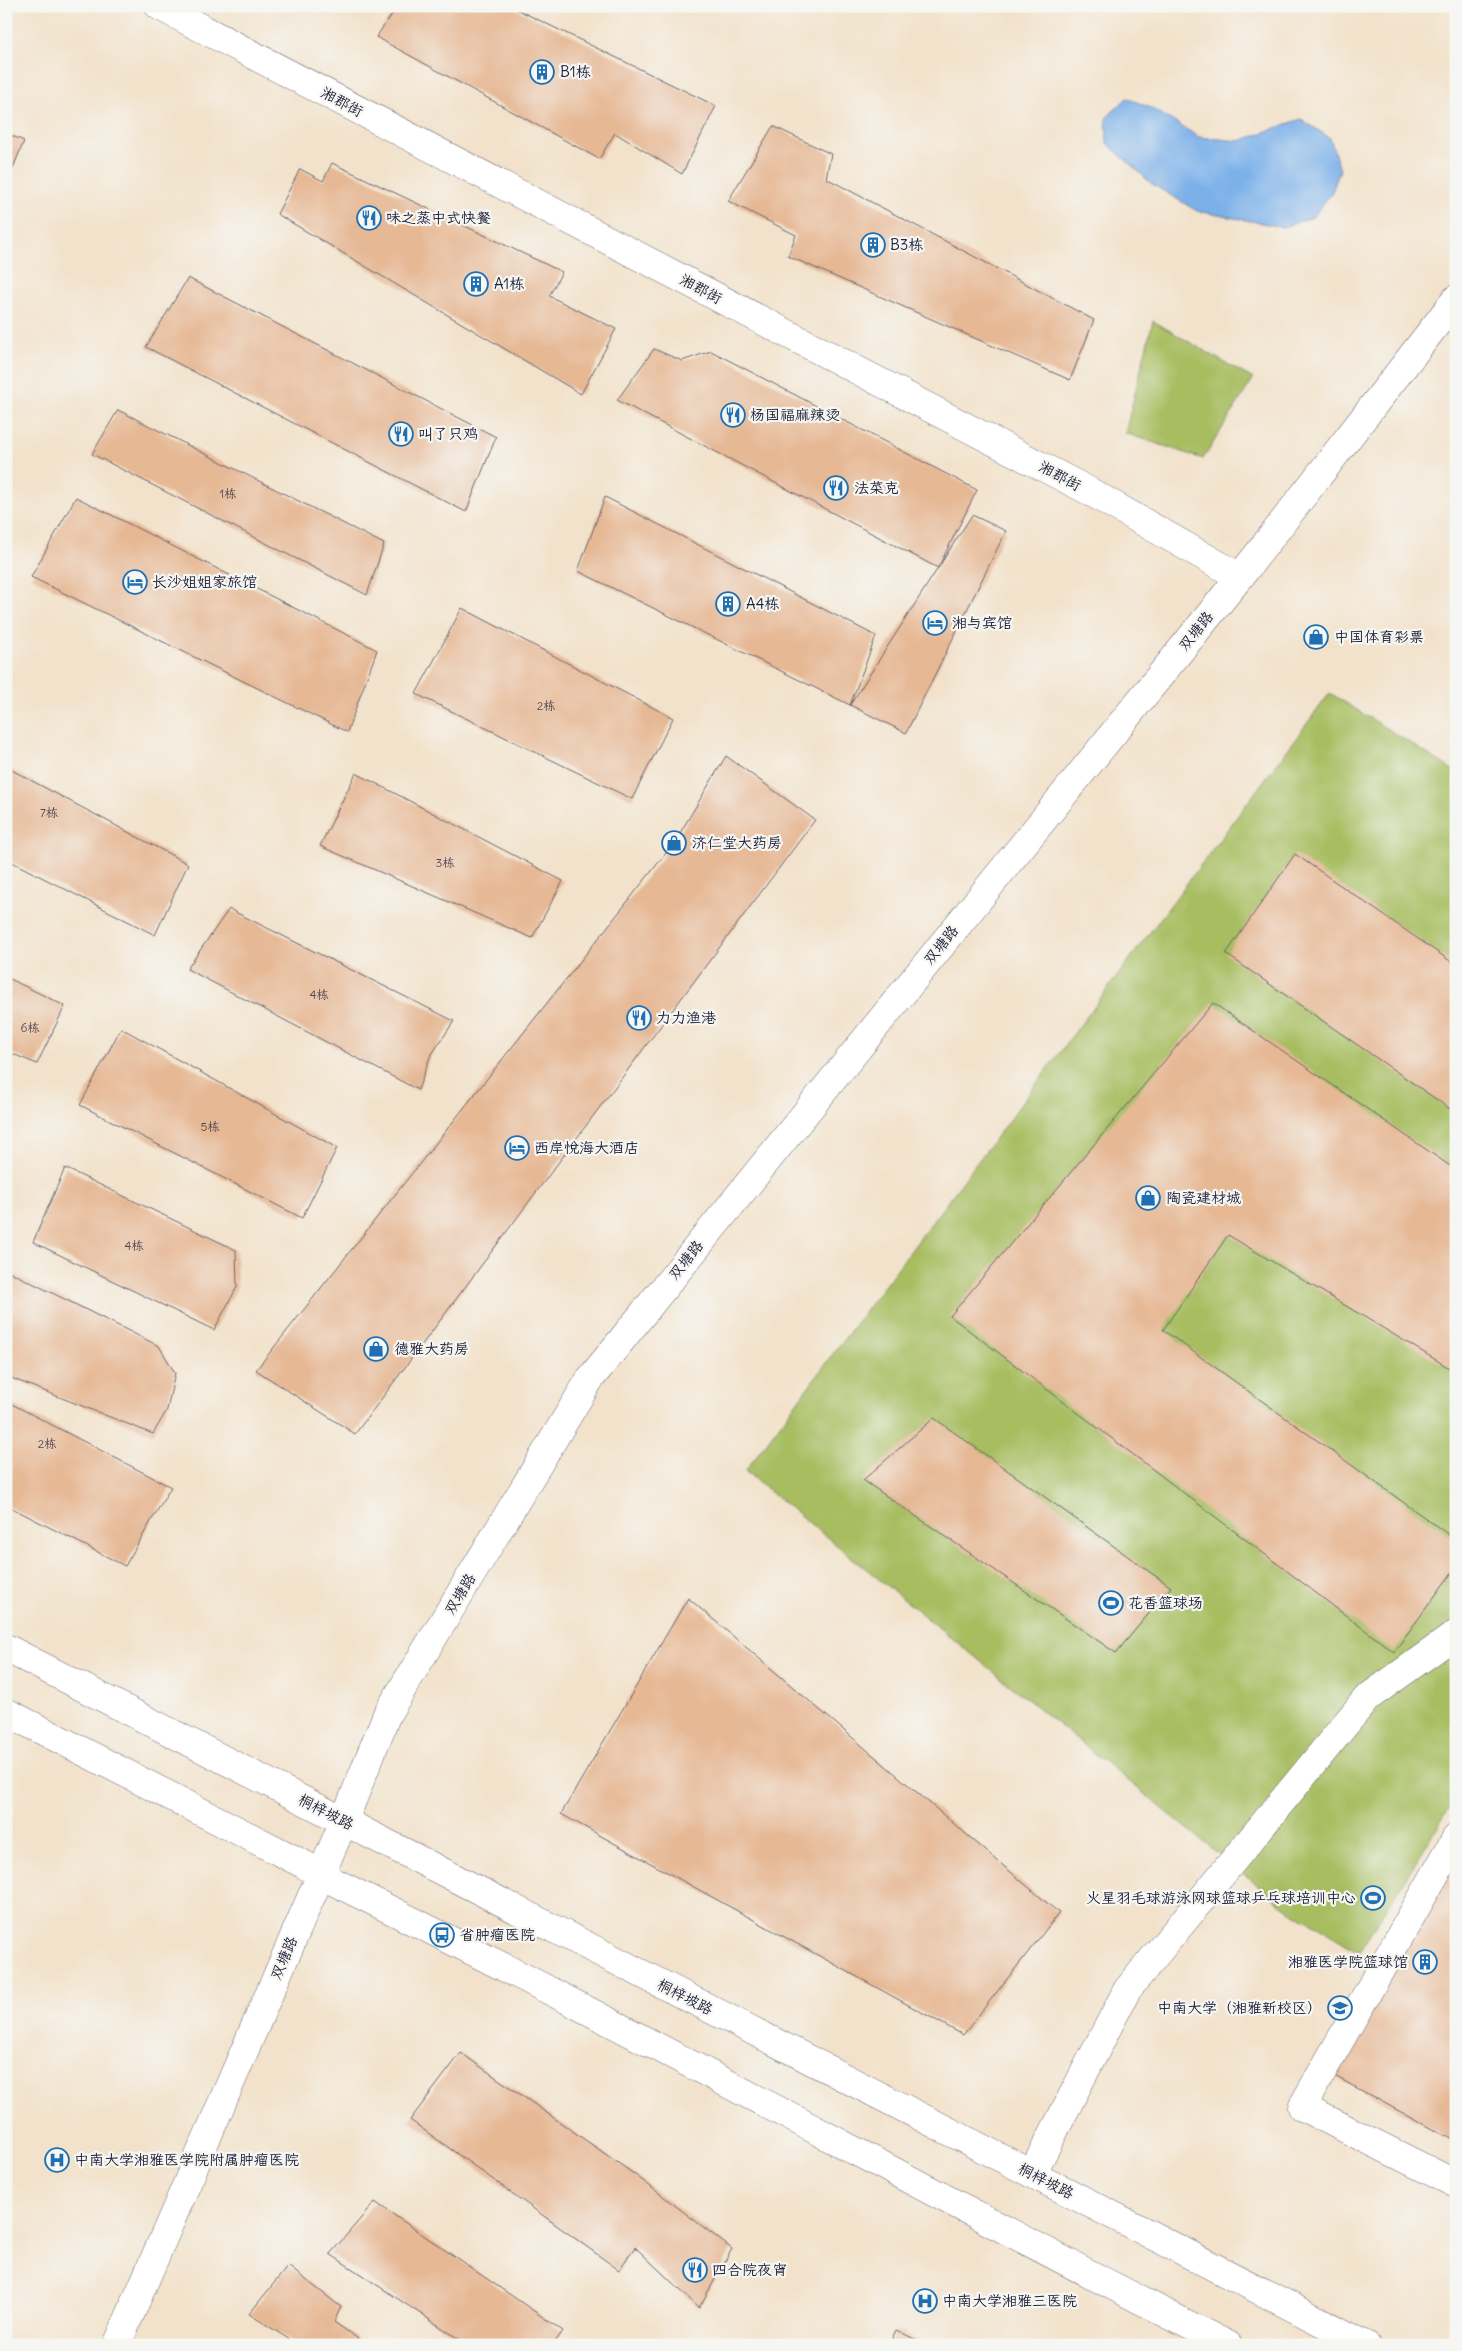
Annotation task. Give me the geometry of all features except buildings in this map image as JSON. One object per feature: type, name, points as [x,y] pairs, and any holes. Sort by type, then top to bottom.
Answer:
[{"type":"street","name":"湘郡街","points":[[159,6],[1087,490],[1240,577]]},
{"type":"street","name":"双塘路","points":[[117,2345],[344,1821],[387,1714],[590,1379],[1240,577],[1456,299]]},
{"type":"street","points":[[1032,2174],[1127,1990],[1367,1698],[1456,1634]]},
{"type":"street","name":"桐梓坡路","points":[[6,1648],[1366,2345]]},
{"type":"street","points":[[6,1712],[305,1865],[320,1875],[442,1935],[1228,2345]]},
{"type":"street","points":[[1456,1838],[1302,2108],[1456,2184]]},
{"type":"green space","points":[[1153,321],[1253,379],[1203,459],[1125,433]]},
{"type":"green space","points":[[1330,693],[1456,772],[1456,1798],[1359,1952],[1282,1905],[745,1471]]},
{"type":"water","points":[[1127,98],[1149,107],[1199,137],[1240,141],[1301,119],[1330,138],[1340,170],[1332,192],[1313,217],[1283,227],[1197,211],[1152,184],[1107,143],[1106,118]]},
{"type":"place","name":"B1栋","points":[[542,72]]},
{"type":"place","name":"味之蒸中式快餐","points":[[369,218]]},
{"type":"place","name":"B3栋","points":[[873,245]]},
{"type":"place","name":"A1栋","points":[[476,284]]},
{"type":"place","name":"杨国福麻辣烫","points":[[733,415]]},
{"type":"place","name":"叫了只鸡","points":[[401,434]]},
{"type":"place","name":"法菜克","points":[[836,488]]},
{"type":"place","name":"长沙姐姐家旅馆","points":[[135,582]]},
{"type":"place","name":"A4栋","points":[[728,604]]},
{"type":"place","name":"湘与宾馆","points":[[935,623]]},
{"type":"place","name":"中国体育彩票","points":[[1316,637]]},
{"type":"place","name":"济仁堂大药房","points":[[674,843]]},
{"type":"place","name":"力力渔港","points":[[639,1018]]},
{"type":"place","name":"西岸悦海大酒店","points":[[517,1148]]},
{"type":"place","name":"陶瓷建材城","points":[[1148,1198]]},
{"type":"place","name":"德雅大药房","points":[[376,1349]]},
{"type":"place","name":"花香篮球场","points":[[1111,1603]]},
{"type":"place","name":"火星羽毛球游泳网球篮球乒乓球培训中心","points":[[1373,1898]]},
{"type":"place","name":"省肿瘤医院","points":[[442,1935]]},
{"type":"place","name":"湘雅医学院篮球馆","points":[[1425,1962]]},
{"type":"place","name":"中南大学（湘雅新校区）","points":[[1340,2008]]},
{"type":"place","name":"中南大学湘雅医学院附属肿瘤医院","points":[[57,2160]]},
{"type":"place","name":"四合院夜宵","points":[[695,2270]]},
{"type":"place","name":"中南大学湘雅三医院","points":[[925,2301]]}]
